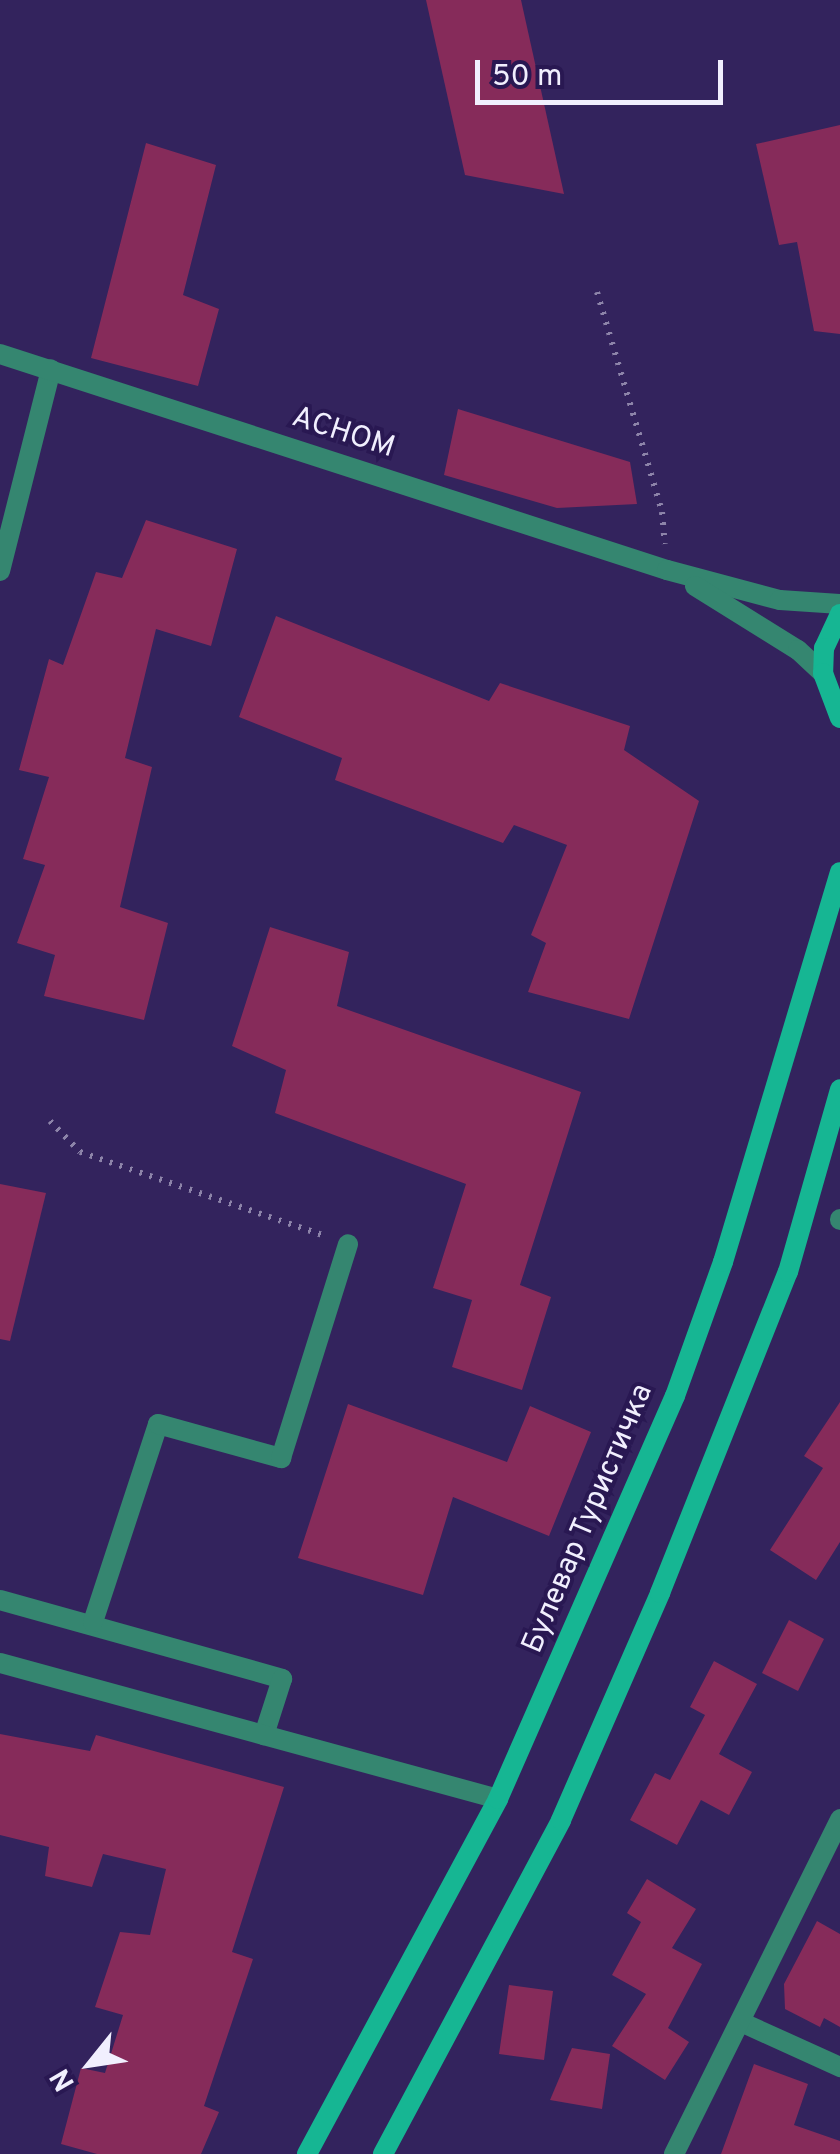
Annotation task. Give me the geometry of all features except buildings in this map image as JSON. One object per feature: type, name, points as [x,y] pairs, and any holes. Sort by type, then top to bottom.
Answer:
[{"type":"main road","points":[[840,614],[824,648],[823,674],[840,718]]},
{"type":"main road","name":"Булевар Туристичка","points":[[307,2154],[498,1799],[675,1396],[724,1262],[840,872]]},
{"type":"main road","points":[[383,2154],[562,1820],[652,1610],[788,1272],[840,1089]]},
{"type":"street","name":"АСНОМ","points":[[0,354],[667,570],[780,600],[840,604]]},
{"type":"street","points":[[0,571],[51,369]]},
{"type":"street","name":"АСНОМ","points":[[667,570],[744,613],[823,674]]},
{"type":"street","points":[[93,1622],[158,1424],[281,1458],[348,1244]]},
{"type":"street","points":[[0,1600],[93,1622],[282,1679],[264,1735]]},
{"type":"street","points":[[0,1664],[498,1799]]},
{"type":"street","points":[[674,2154],[743,2023],[840,1819]]},
{"type":"street","points":[[743,2023],[840,2067]]},
{"type":"path","points":[[597,292],[662,512],[667,570]]},
{"type":"path","points":[[50,1121],[80,1152],[348,1244]]}]
